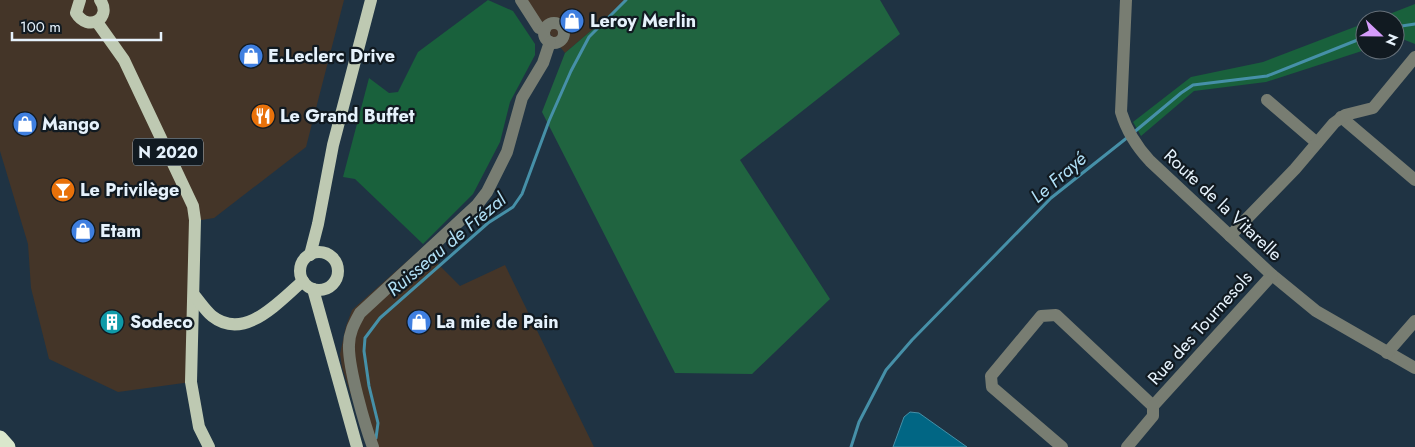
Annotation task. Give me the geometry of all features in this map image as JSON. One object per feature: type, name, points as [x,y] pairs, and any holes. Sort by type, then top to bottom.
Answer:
[{"type":"highway","points":[[0,438],[8,447]]},
{"type":"main road","points":[[80,0],[76,9],[80,19],[84,22],[97,22],[104,11],[100,0]]},
{"type":"main road","points":[[357,447],[322,321],[301,266],[310,255],[333,145],[371,0]]},
{"type":"main road","name":"N 2020","points":[[97,22],[124,60],[190,197],[195,220],[191,382],[199,427],[209,447]]},
{"type":"main road","points":[[308,285],[321,289],[336,279],[337,266],[325,253],[318,224]]},
{"type":"main road","points":[[310,255],[325,253]]},
{"type":"main road","points":[[194,295],[212,316],[228,324],[246,324],[308,285]]},
{"type":"main road","points":[[322,321],[328,286]]},
{"type":"street","points":[[521,0],[539,28],[545,29],[553,23],[563,28],[561,40],[550,42]]},
{"type":"street","name":"Route de la Vitarelle","points":[[1126,0],[1121,112],[1127,130],[1134,141],[1150,161],[1230,236],[1272,275],[1316,311],[1387,354],[1415,368]]},
{"type":"street","points":[[545,29],[545,37],[550,42]]},
{"type":"street","points":[[373,447],[349,347],[351,328],[360,313],[477,205],[487,192],[512,141],[522,98],[543,63],[550,42]]},
{"type":"street","points":[[1355,130],[1415,57]]},
{"type":"street","points":[[1267,100],[1317,143]]},
{"type":"street","points":[[1230,236],[1341,117],[1350,112],[1373,108]]},
{"type":"street","points":[[1341,117],[1415,180]]},
{"type":"street","name":"Rue des Tournesols","points":[[1127,447],[1153,416],[1153,406],[1272,275]]},
{"type":"street","name":"Rue des Tournesols","points":[[1062,447],[992,387],[991,376],[1041,316],[1056,315],[1153,406]]},
{"type":"street","points":[[1387,354],[1415,321]]},
{"type":"shaded area","points":[[0,0],[344,0],[306,147],[214,218],[195,221],[191,382],[118,392],[49,359],[31,288],[28,244],[0,151]]},
{"type":"shaded area","name":"Leroy Merlin","points":[[523,0],[627,0],[565,53]]},
{"type":"shaded area","points":[[422,248],[460,286],[505,265],[594,447],[368,447],[342,367],[340,354],[346,326],[352,310]]},
{"type":"green space","points":[[488,0],[513,11],[535,44],[535,55],[510,102],[500,142],[473,194],[423,244],[355,179],[343,177],[369,78],[389,93],[398,92],[418,52]]},
{"type":"green space","points":[[627,0],[880,0],[900,34],[740,160],[830,299],[752,374],[675,373],[542,112],[565,53]]},
{"type":"green space","points":[[1415,4],[1415,44],[1405,40],[1405,10],[1400,10]]},
{"type":"green space","points":[[1355,27],[1355,53],[1266,82],[1194,91],[1141,136],[1133,122],[1191,77],[1263,62]]},
{"type":"water","points":[[910,412],[919,413],[967,447],[893,447],[904,417]]},
{"type":"waterway","name":"Ruisseau de Frézal","points":[[376,438],[378,423],[369,386],[364,351],[365,338],[380,318],[488,223],[513,207],[522,194],[549,121],[571,71],[589,37],[626,0]]},
{"type":"waterway","name":"Le Frayé","points":[[1405,26],[1415,24]]},
{"type":"waterway","name":"Le Frayé","points":[[1133,133],[1193,85],[1267,76],[1355,41]]},
{"type":"waterway","name":"Le Frayé","points":[[851,447],[859,422],[886,370],[912,340],[1051,198],[1128,137]]},
{"type":"place","name":"Leroy Merlin","points":[[572,21]]},
{"type":"place","name":"E.Leclerc Drive","points":[[251,56]]},
{"type":"place","name":"Le Grand Buffet","points":[[263,116]]},
{"type":"place","name":"Mango","points":[[25,124]]},
{"type":"place","name":"Le Privilège","points":[[63,190]]},
{"type":"place","name":"Etam","points":[[83,231]]},
{"type":"place","name":"Sodeco","points":[[112,322]]},
{"type":"place","name":"La mie de Pain","points":[[419,322]]}]
